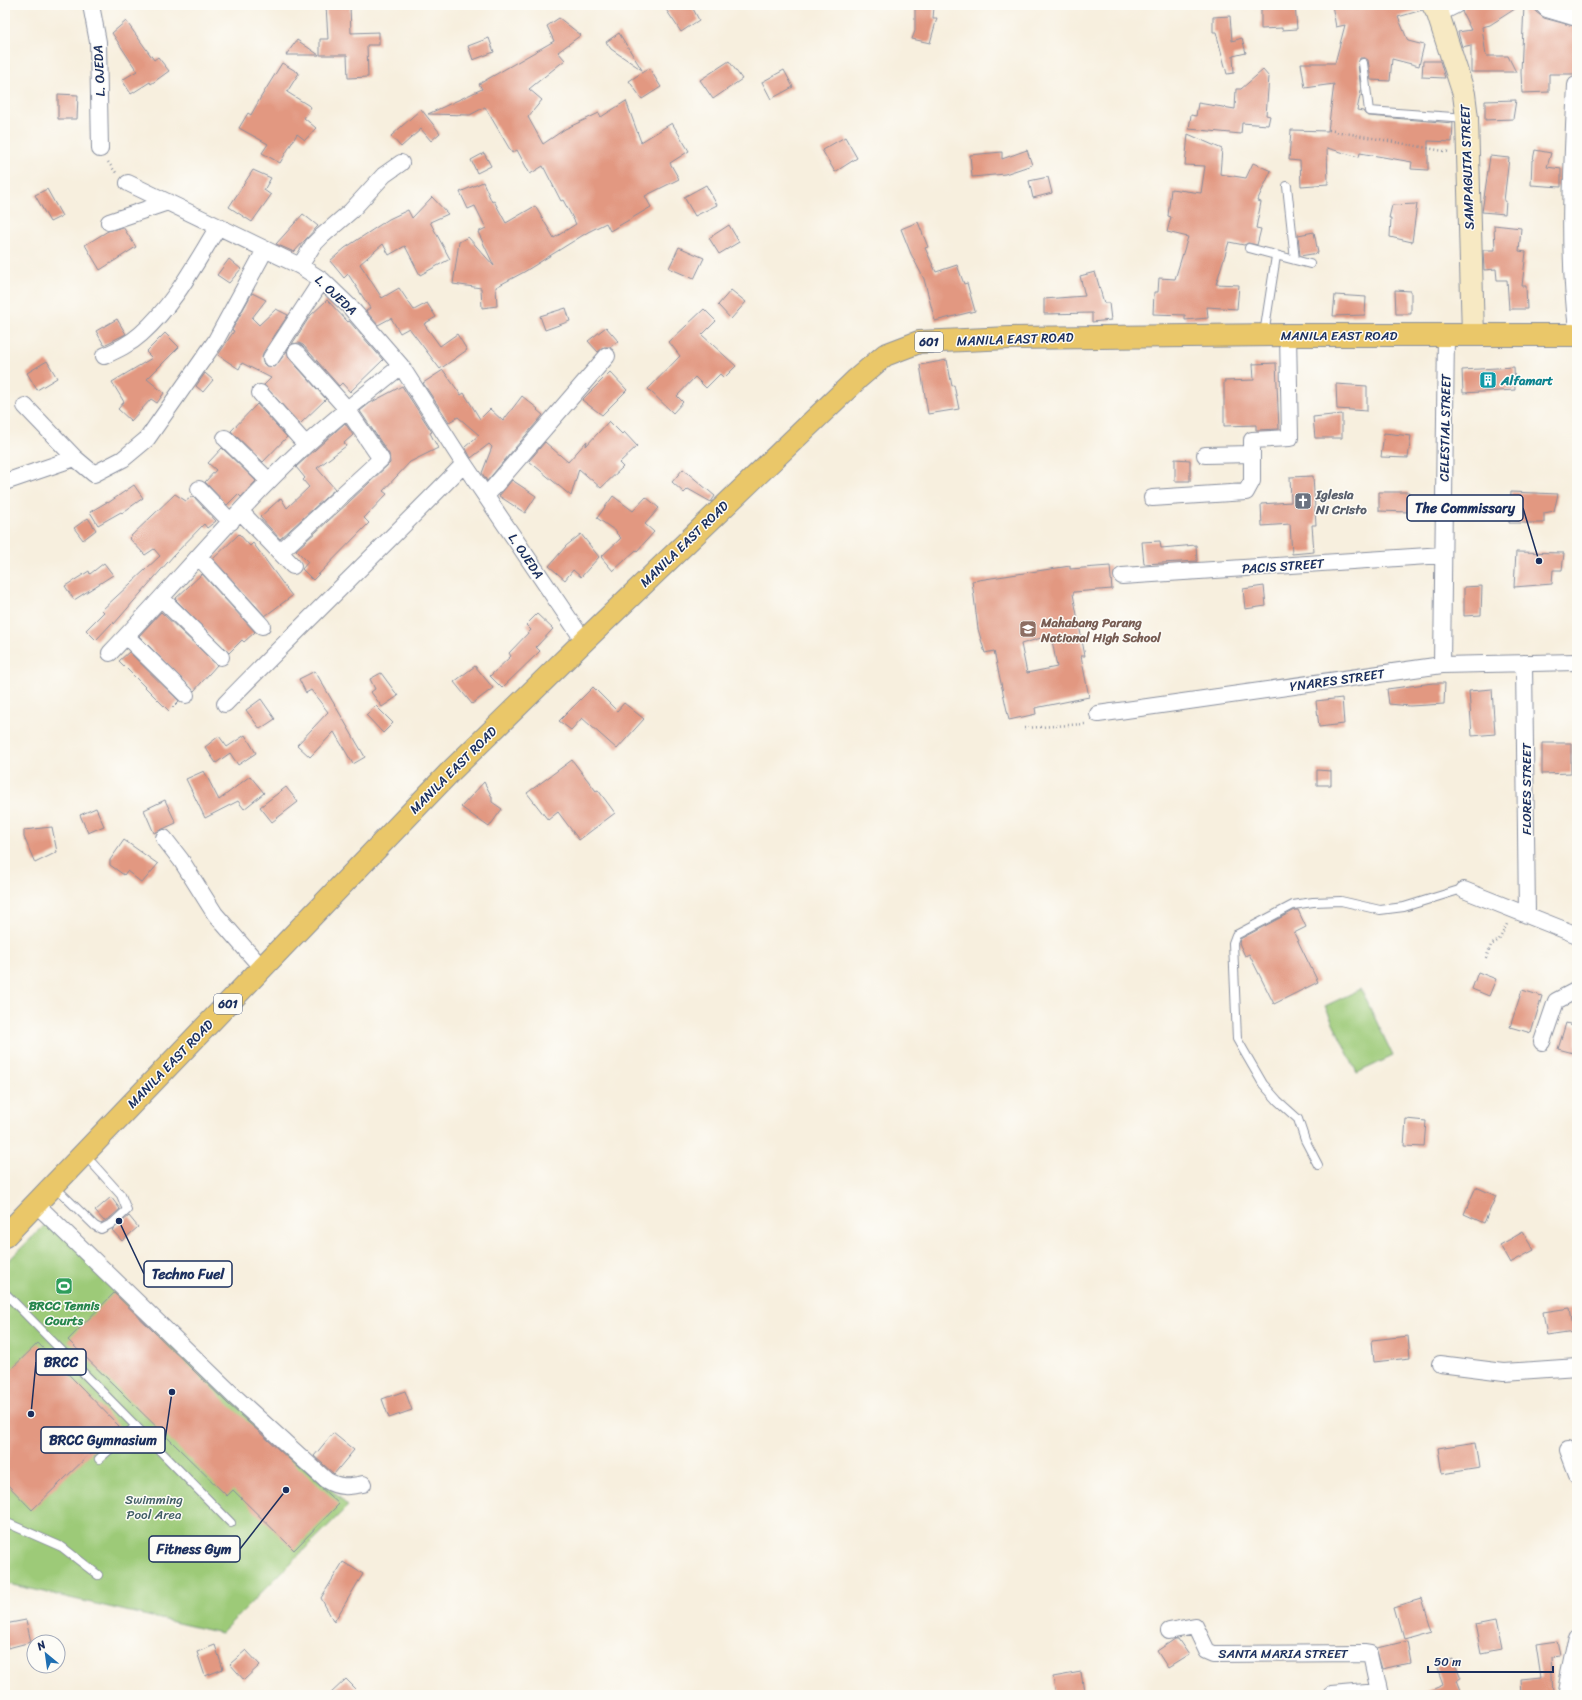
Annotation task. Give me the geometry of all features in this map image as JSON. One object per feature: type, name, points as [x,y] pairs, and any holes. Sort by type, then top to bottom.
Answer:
[{"type":"main road","name":"MANILA EAST ROAD","points":[[5,1236],[450,772],[857,379],[885,355],[919,342],[1010,338],[1264,335],[1577,335]]},
{"type":"street","name":"L. OJEDA","points":[[91,5],[98,42],[100,149]]},
{"type":"street","points":[[1543,5],[1547,9],[1577,18]]},
{"type":"street","name":"SAMPAGUITA STREET","points":[[1442,8],[1464,94],[1467,118],[1473,335]]},
{"type":"street","points":[[1576,84],[1571,211],[1572,292],[1577,329]]},
{"type":"street","points":[[300,266],[313,245],[351,211],[384,175],[401,163]]},
{"type":"street","name":"L. OJEDA","points":[[128,183],[300,266],[322,280],[350,307],[401,366],[464,464],[584,641]]},
{"type":"street","points":[[109,222],[168,202]]},
{"type":"street","points":[[104,356],[126,346],[140,335],[168,307],[218,227]]},
{"type":"street","points":[[25,406],[75,458],[94,474],[123,459],[147,439],[215,342],[265,250]]},
{"type":"street","points":[[271,358],[322,280]]},
{"type":"street","points":[[1205,455],[1252,447],[1290,438],[1288,335]]},
{"type":"street","name":"CELESTIAL STREET","points":[[1442,665],[1446,335]]},
{"type":"street","points":[[280,552],[380,459],[347,409],[296,352]]},
{"type":"street","points":[[486,496],[607,356]]},
{"type":"street","points":[[110,653],[269,481],[306,445],[347,409],[401,366]]},
{"type":"street","points":[[260,393],[306,445]]},
{"type":"street","points":[[225,438],[269,481]]},
{"type":"street","points":[[1152,498],[1246,492],[1252,481],[1252,447]]},
{"type":"street","points":[[5,482],[75,458]]},
{"type":"street","points":[[225,704],[464,464]]},
{"type":"street","points":[[199,489],[280,552],[293,566]]},
{"type":"street","name":"PACIS STREET","points":[[1122,576],[1444,556]]},
{"type":"street","points":[[199,557],[262,626]]},
{"type":"street","points":[[161,598],[221,656]]},
{"type":"street","points":[[126,636],[186,695]]},
{"type":"street","name":"YNARES STREET","points":[[1098,714],[1442,665],[1577,662]]},
{"type":"street","name":"FLORES STREET","points":[[1521,912],[1524,663]]},
{"type":"street","points":[[164,838],[181,860],[215,914],[262,968]]},
{"type":"street","points":[[1464,890],[1577,935]]},
{"type":"street","points":[[1542,1042],[1556,1001],[1577,990]]},
{"type":"street","points":[[36,1204],[235,1397],[326,1480],[339,1487],[346,1488],[363,1484]]},
{"type":"street","points":[[1440,1364],[1504,1372],[1577,1367]]},
{"type":"street","points":[[1568,1450],[1577,1474]]},
{"type":"street","name":"SANTA MARIA STREET","points":[[1169,1631],[1195,1626],[1207,1650],[1214,1654],[1371,1654],[1380,1693]]},
{"type":"street","points":[[1565,1695],[1577,1636]]},
{"type":"street","points":[[1330,1695],[1380,1693]]},
{"type":"lane","points":[[1363,63],[1369,112],[1467,118]]},
{"type":"lane","points":[[1287,186],[1295,260]]},
{"type":"lane","points":[[1249,248],[1310,264]]},
{"type":"lane","points":[[1264,335],[1276,256]]},
{"type":"lane","points":[[1318,1165],[1305,1140],[1298,1119],[1278,1101],[1263,1084],[1237,1039],[1233,943],[1236,935],[1294,905],[1313,902],[1341,902],[1380,910],[1404,907],[1459,890],[1464,890]]},
{"type":"lane","points":[[54,1186],[95,1226],[101,1229],[113,1223],[127,1210],[121,1195],[84,1154]]},
{"type":"lane","points":[[5,1293],[231,1523]]},
{"type":"lane","points":[[99,1459],[136,1426]]},
{"type":"lane","points":[[5,1522],[62,1547],[98,1575]]},
{"type":"path","points":[[1329,130],[1467,155]]},
{"type":"path","points":[[100,149],[114,171],[128,183]]},
{"type":"path","points":[[1024,728],[1091,724],[1098,714]]},
{"type":"path","points":[[1486,958],[1491,945],[1498,940],[1521,912]]},
{"type":"green space","points":[[1361,989],[1393,1056],[1357,1073],[1325,1006]]},
{"type":"green space","name":"Swimming Pool Area","points":[[54,1216],[348,1506],[221,1633],[5,1583],[5,1264]]},
{"type":"building","points":[[326,5],[350,5],[351,33],[379,32],[379,45],[367,45],[368,77],[348,78],[347,55],[320,55],[320,39],[328,39]]},
{"type":"building","points":[[663,5],[691,5],[699,20],[681,32]]},
{"type":"building","points":[[1295,5],[1297,29],[1261,29],[1261,9],[1280,8],[1280,6]]},
{"type":"building","points":[[1332,5],[1421,5],[1422,10],[1398,17],[1408,41],[1424,45],[1419,66],[1392,59],[1390,81],[1371,80],[1368,60],[1365,58],[1360,58],[1358,64],[1361,91],[1357,110],[1363,111],[1369,116],[1453,123],[1452,142],[1428,141],[1428,170],[1411,169],[1412,162],[1360,153],[1359,157],[1327,148],[1328,184],[1301,186],[1300,161],[1289,160],[1291,130],[1328,131],[1334,84],[1305,88],[1301,63],[1335,63],[1345,25],[1336,27]]},
{"type":"building","points":[[1465,5],[1521,5],[1490,25],[1482,27],[1486,56],[1508,56],[1516,72],[1471,72],[1471,45],[1462,47],[1458,32],[1471,30],[1462,12]]},
{"type":"building","points":[[1524,5],[1534,5],[1536,12],[1544,18],[1577,27],[1577,74],[1549,74],[1549,92],[1522,93],[1521,72]]},
{"type":"building","points":[[915,7],[934,7],[933,18],[937,18],[930,43],[912,39],[915,31]]},
{"type":"building","points":[[1230,16],[1232,41],[1242,38],[1246,53],[1233,56],[1234,73],[1227,74],[1216,32],[1213,32],[1213,17]]},
{"type":"building","points":[[559,18],[581,35],[558,52],[565,60],[529,89],[542,100],[528,117],[543,144],[565,129],[599,113],[601,117],[626,101],[641,142],[672,123],[689,151],[670,163],[679,179],[645,196],[651,207],[610,231],[606,223],[588,232],[524,272],[496,287],[497,306],[482,308],[481,288],[453,284],[459,242],[468,237],[494,266],[478,232],[486,228],[475,206],[468,209],[460,192],[483,182],[492,202],[494,201],[506,223],[535,206],[554,238],[576,224],[563,200],[561,201],[543,166],[530,174],[517,150],[512,153],[485,107],[470,115],[428,114],[482,89],[479,84],[554,41],[547,26]]},
{"type":"building","points":[[126,21],[154,60],[158,57],[169,71],[151,84],[150,82],[131,94],[122,80],[137,71],[112,33]]},
{"type":"building","points":[[619,33],[642,70],[611,49],[606,42]]},
{"type":"building","points":[[489,38],[494,52],[473,60],[468,46]]},
{"type":"building","points":[[297,40],[319,55],[286,55]]},
{"type":"building","points":[[729,61],[742,79],[713,99],[700,80]]},
{"type":"building","points":[[1423,61],[1440,61],[1445,78],[1422,77]]},
{"type":"building","points":[[282,63],[299,73],[287,92],[311,107],[304,118],[316,128],[305,140],[297,134],[280,163],[262,153],[268,144],[239,128],[248,113],[251,115]]},
{"type":"building","points":[[649,68],[661,87],[642,99],[629,81]]},
{"type":"building","points":[[784,70],[793,87],[771,99],[762,82]]},
{"type":"building","points":[[1263,70],[1269,77],[1266,115],[1270,116],[1268,125],[1242,123],[1241,134],[1189,129],[1191,115],[1196,116],[1198,103],[1235,109],[1236,89],[1241,89]]},
{"type":"building","points":[[58,94],[78,95],[77,119],[58,119]]},
{"type":"building","points":[[1516,100],[1513,119],[1485,120],[1485,101]]},
{"type":"building","points":[[421,109],[440,133],[431,141],[421,129],[401,147],[391,136]]},
{"type":"building","points":[[1188,134],[1222,149],[1220,174],[1246,178],[1253,163],[1271,171],[1257,201],[1261,202],[1256,228],[1261,229],[1257,245],[1248,243],[1244,245],[1229,242],[1216,284],[1239,285],[1237,309],[1207,307],[1208,318],[1185,320],[1185,315],[1153,314],[1154,292],[1158,292],[1159,278],[1175,279],[1188,237],[1167,232],[1171,217],[1168,216],[1171,189],[1201,193],[1205,166],[1185,165]]},
{"type":"building","points":[[845,137],[857,158],[835,172],[822,150]]},
{"type":"building","points":[[1027,150],[1032,165],[1005,174],[972,177],[970,155],[1002,152],[1002,159]]},
{"type":"building","points":[[1535,150],[1551,153],[1547,167],[1561,169],[1561,187],[1531,185],[1532,160]]},
{"type":"building","points":[[484,153],[491,166],[477,173],[471,160]]},
{"type":"building","points":[[1490,156],[1509,158],[1504,201],[1506,201],[1505,214],[1482,212]]},
{"type":"building","points":[[253,170],[271,178],[264,190],[271,195],[252,222],[229,207]]},
{"type":"building","points":[[1048,177],[1052,193],[1033,198],[1029,181]]},
{"type":"building","points":[[706,185],[717,205],[695,216],[684,197]]},
{"type":"building","points":[[47,189],[62,216],[50,222],[35,195]]},
{"type":"building","points":[[432,197],[448,214],[430,222],[450,259],[420,275],[405,246],[389,255],[383,244],[360,264],[382,298],[399,288],[414,310],[427,303],[436,317],[424,324],[440,346],[457,334],[467,350],[440,369],[409,328],[400,333],[391,318],[378,325],[366,311],[370,308],[348,274],[344,278],[330,261],[345,248],[389,219],[408,210],[412,218]]},
{"type":"building","points":[[1417,204],[1412,242],[1390,237],[1391,218],[1389,218],[1392,205]]},
{"type":"building","points":[[303,214],[318,226],[294,252],[276,244]]},
{"type":"building","points":[[918,222],[928,247],[925,248],[936,272],[957,265],[964,284],[967,283],[975,311],[935,321],[924,279],[911,254],[901,229]]},
{"type":"building","points":[[729,225],[739,242],[719,254],[709,238]]},
{"type":"building","points":[[1494,225],[1521,228],[1519,251],[1526,252],[1522,286],[1526,286],[1527,309],[1509,309],[1507,280],[1497,280],[1496,269],[1484,270],[1483,250],[1495,250]]},
{"type":"building","points":[[123,227],[136,247],[100,270],[85,245],[108,231]]},
{"type":"building","points":[[1314,232],[1318,253],[1300,256],[1298,235]]},
{"type":"building","points":[[679,247],[704,258],[694,279],[669,268]]},
{"type":"building","points":[[229,259],[241,269],[229,283],[217,275]]},
{"type":"building","points":[[1095,272],[1104,303],[1109,303],[1111,320],[1092,322],[1092,313],[1044,314],[1044,299],[1085,296],[1080,276]]},
{"type":"building","points":[[731,290],[746,302],[731,319],[718,305]]},
{"type":"building","points":[[1395,290],[1411,291],[1411,314],[1396,314]]},
{"type":"building","points":[[252,293],[266,300],[252,318],[259,325],[276,309],[288,315],[263,353],[263,363],[266,366],[275,367],[287,351],[289,358],[326,399],[300,424],[264,385],[271,378],[242,363],[239,369],[218,355],[234,331],[232,330]]},
{"type":"building","points":[[1335,295],[1366,297],[1365,315],[1333,316]]},
{"type":"building","points":[[327,300],[348,322],[349,321],[383,360],[350,392],[342,383],[339,386],[303,345],[299,343],[292,344],[310,316]]},
{"type":"building","points":[[566,308],[570,321],[545,330],[540,316]]},
{"type":"building","points":[[704,309],[716,321],[702,335],[736,366],[724,378],[720,374],[706,388],[695,377],[677,396],[683,402],[673,413],[648,389],[680,356],[669,342]]},
{"type":"building","points":[[117,319],[126,334],[104,345],[96,331]]},
{"type":"building","points":[[606,327],[618,341],[610,347],[604,347],[598,352],[588,341]]},
{"type":"building","points":[[165,333],[179,347],[147,379],[164,393],[157,403],[151,399],[131,421],[118,409],[124,402],[112,382],[152,358],[146,352]]},
{"type":"building","points":[[947,360],[952,386],[954,385],[959,409],[928,414],[920,365]]},
{"type":"building","points":[[47,361],[57,378],[37,390],[27,373]]},
{"type":"building","points":[[1276,363],[1279,429],[1256,430],[1256,425],[1224,426],[1224,381],[1254,380],[1253,364]]},
{"type":"building","name":"Alfamart","points":[[1514,367],[1515,390],[1463,393],[1462,370]]},
{"type":"building","points":[[443,370],[461,395],[464,393],[480,419],[490,409],[503,421],[522,396],[543,415],[487,481],[482,473],[492,447],[489,444],[471,458],[465,447],[479,435],[458,417],[449,422],[423,383]]},
{"type":"building","points":[[610,372],[627,390],[602,415],[582,400]]},
{"type":"building","points":[[205,373],[213,380],[203,392],[196,386]]},
{"type":"building","points":[[1336,384],[1367,386],[1367,411],[1337,409]]},
{"type":"building","points":[[402,386],[432,432],[430,433],[438,448],[410,462],[383,491],[387,494],[364,518],[369,523],[313,580],[302,569],[308,562],[296,550],[390,463],[389,454],[360,411],[370,403]]},
{"type":"building","points":[[257,404],[287,437],[263,462],[231,431]]},
{"type":"building","points":[[1342,414],[1342,438],[1315,438],[1313,417]]},
{"type":"building","points":[[609,421],[622,434],[624,432],[637,446],[619,463],[623,467],[601,488],[579,469],[571,496],[529,461],[545,442],[568,462],[587,441],[586,446]]},
{"type":"building","points":[[345,423],[353,435],[344,443],[346,446],[317,468],[335,489],[280,539],[260,517],[281,498],[287,508],[309,487],[303,480],[305,478],[296,467]]},
{"type":"building","points":[[1384,433],[1411,436],[1408,458],[1381,457]]},
{"type":"building","points":[[222,448],[256,481],[241,497],[238,494],[227,505],[205,482],[216,470],[208,463]]},
{"type":"building","points":[[1175,459],[1190,460],[1190,481],[1175,481]]},
{"type":"building","points":[[683,469],[715,496],[711,502],[688,489],[684,493],[672,482]]},
{"type":"building","points":[[1313,476],[1316,525],[1312,525],[1314,552],[1292,554],[1290,524],[1262,526],[1261,504],[1291,502],[1290,477]]},
{"type":"building","points":[[512,480],[536,496],[525,513],[499,496]]},
{"type":"building","points":[[134,485],[143,498],[122,513],[121,512],[98,525],[90,512],[107,502],[108,503]]},
{"type":"building","points":[[1379,492],[1409,492],[1409,512],[1379,511]]},
{"type":"building","points":[[1511,492],[1558,494],[1554,511],[1544,513],[1544,523],[1509,523]]},
{"type":"building","points":[[175,494],[186,501],[193,496],[216,521],[207,528],[204,524],[174,555],[114,624],[113,622],[96,640],[86,630],[104,612],[102,610],[160,556],[154,549],[145,555],[129,538]]},
{"type":"building","points":[[613,496],[633,511],[646,497],[659,508],[645,524],[654,532],[637,551],[636,550],[613,571],[601,557],[621,538],[616,533],[617,532],[597,518]]},
{"type":"building","points":[[88,518],[96,530],[83,540],[74,528]]},
{"type":"building","points":[[239,534],[250,546],[253,543],[292,596],[265,616],[213,559]]},
{"type":"building","points":[[581,534],[599,557],[581,577],[573,570],[565,580],[549,566],[566,546]]},
{"type":"building","points":[[1160,541],[1161,548],[1196,545],[1197,561],[1144,564],[1142,542]]},
{"type":"building","points":[[1516,552],[1564,553],[1562,570],[1553,570],[1552,584],[1514,587]]},
{"type":"building","points":[[104,563],[113,575],[74,600],[65,586],[89,571],[90,574]]},
{"type":"building","name":"Mahabang Parang National High School","points":[[1070,566],[1070,569],[1110,566],[1112,589],[1074,592],[1073,594],[1085,656],[1081,656],[1089,697],[1035,708],[1036,714],[1009,720],[994,651],[985,653],[978,629],[972,581]],"holes":[[[1051,635],[1057,667],[1027,673],[1021,644]]]},
{"type":"building","points":[[202,574],[255,632],[244,642],[242,640],[229,653],[175,599]]},
{"type":"building","points":[[1264,586],[1266,606],[1245,609],[1243,589]]},
{"type":"building","points":[[1482,586],[1481,615],[1464,616],[1464,587]]},
{"type":"building","points":[[161,612],[217,665],[194,691],[139,636]]},
{"type":"building","points":[[537,614],[553,629],[536,647],[540,651],[502,688],[490,676],[511,656],[509,653],[531,630],[526,625]]},
{"type":"building","points":[[129,652],[179,701],[169,711],[119,661]]},
{"type":"building","points":[[475,666],[493,688],[472,704],[454,682]]},
{"type":"building","points":[[315,671],[365,757],[353,764],[334,732],[310,757],[297,745],[328,712],[311,690],[306,693],[299,679]]},
{"type":"building","points":[[381,673],[398,696],[382,707],[371,692],[375,689],[370,679]]},
{"type":"building","points":[[1433,683],[1445,683],[1444,704],[1410,706],[1389,704],[1387,689]]},
{"type":"building","points":[[593,687],[617,711],[624,703],[644,719],[617,749],[582,718],[571,730],[559,721]]},
{"type":"building","points":[[1492,689],[1495,734],[1472,736],[1469,691]]},
{"type":"building","points":[[1342,698],[1344,724],[1319,727],[1316,701]]},
{"type":"building","points":[[261,699],[275,719],[260,729],[246,710]]},
{"type":"building","points":[[376,706],[393,723],[383,733],[366,715]]},
{"type":"building","points":[[245,735],[256,753],[238,765],[230,753],[216,763],[205,747],[219,736],[227,747]]},
{"type":"building","points":[[1542,743],[1571,743],[1571,773],[1542,774]]},
{"type":"building","points":[[572,760],[596,791],[598,790],[615,813],[579,840],[558,812],[548,820],[527,793]]},
{"type":"building","points":[[1317,770],[1331,771],[1331,785],[1317,785]]},
{"type":"building","points":[[204,771],[219,800],[250,776],[264,793],[244,809],[238,801],[205,818],[186,779]]},
{"type":"building","points":[[484,782],[492,797],[492,802],[502,809],[489,827],[461,807]]},
{"type":"building","points":[[286,787],[298,802],[272,822],[260,807]]},
{"type":"building","points":[[165,800],[176,823],[154,833],[144,810]]},
{"type":"building","points":[[96,808],[104,826],[88,833],[80,815]]},
{"type":"building","points":[[52,827],[57,852],[35,863],[24,837],[24,830]]},
{"type":"building","points":[[124,840],[158,864],[142,883],[127,871],[124,875],[110,865],[110,860]]},
{"type":"building","points":[[1295,910],[1298,910],[1306,927],[1294,933],[1318,982],[1274,1004],[1249,954],[1245,956],[1239,943],[1240,939]]},
{"type":"building","points":[[1478,972],[1496,979],[1489,996],[1472,989]]},
{"type":"building","points":[[1522,990],[1542,996],[1531,1033],[1510,1027]]},
{"type":"building","points":[[1566,1023],[1577,1026],[1577,1054],[1558,1049]]},
{"type":"building","points":[[1406,1119],[1426,1121],[1424,1147],[1404,1146]]},
{"type":"building","points":[[1476,1187],[1496,1196],[1484,1223],[1464,1214]]},
{"type":"building","points":[[111,1197],[120,1209],[104,1221],[95,1211]]},
{"type":"building","points":[[129,1216],[138,1227],[122,1241],[112,1230]]},
{"type":"building","points":[[1523,1232],[1534,1250],[1510,1263],[1500,1245]]},
{"type":"building","points":[[114,1293],[228,1404],[339,1504],[294,1550],[233,1490],[227,1496],[68,1340]]},
{"type":"building","points":[[1570,1308],[1574,1332],[1547,1336],[1543,1312]]},
{"type":"building","points":[[1408,1336],[1410,1358],[1374,1362],[1372,1340]]},
{"type":"building","points":[[38,1343],[119,1426],[32,1510],[5,1482],[5,1375]]},
{"type":"building","points":[[405,1391],[412,1410],[389,1418],[382,1399]]},
{"type":"building","points":[[333,1433],[354,1450],[334,1474],[314,1456]]},
{"type":"building","points":[[1476,1442],[1480,1468],[1442,1474],[1438,1448]]},
{"type":"building","points":[[343,1562],[363,1574],[334,1622],[321,1598]]},
{"type":"building","points":[[1422,1599],[1432,1631],[1404,1639],[1395,1607]]},
{"type":"building","points":[[1495,1619],[1501,1649],[1481,1653],[1475,1623]]},
{"type":"building","points":[[26,1620],[29,1634],[26,1634],[26,1643],[8,1648],[5,1636],[5,1624]]},
{"type":"building","points":[[1175,1639],[1178,1639],[1189,1655],[1168,1668],[1157,1651]]},
{"type":"building","points":[[1407,1641],[1411,1663],[1384,1669],[1378,1648]]},
{"type":"building","points":[[1557,1642],[1560,1658],[1551,1659],[1553,1695],[1522,1695],[1521,1680],[1541,1678],[1536,1645]]},
{"type":"building","points":[[215,1645],[223,1669],[205,1676],[197,1652]]},
{"type":"building","points":[[246,1650],[260,1665],[244,1680],[230,1664]]},
{"type":"building","points":[[1453,1660],[1461,1680],[1457,1682],[1462,1695],[1420,1695],[1443,1685],[1436,1666]]},
{"type":"building","points":[[1081,1672],[1084,1691],[1056,1695],[1053,1677]]},
{"type":"building","points":[[346,1679],[362,1695],[329,1695]]},
{"type":"place","name":"Alfamart","points":[[1488,380]]},
{"type":"place","name":"Iglesia Ni Cristo","points":[[1303,501]]},
{"type":"place","name":"The Commissary","points":[[1539,561]]},
{"type":"place","name":"Mahabang Parang National High School","points":[[1028,629]]},
{"type":"place","name":"Techno Fuel","points":[[119,1221]]},
{"type":"place","name":"BRCC Tennis Courts","points":[[64,1286]]},
{"type":"place","name":"BRCC Gymnasium","points":[[172,1392]]},
{"type":"place","name":"BRCC","points":[[31,1414]]},
{"type":"place","name":"Fitness Gym","points":[[286,1490]]}]
